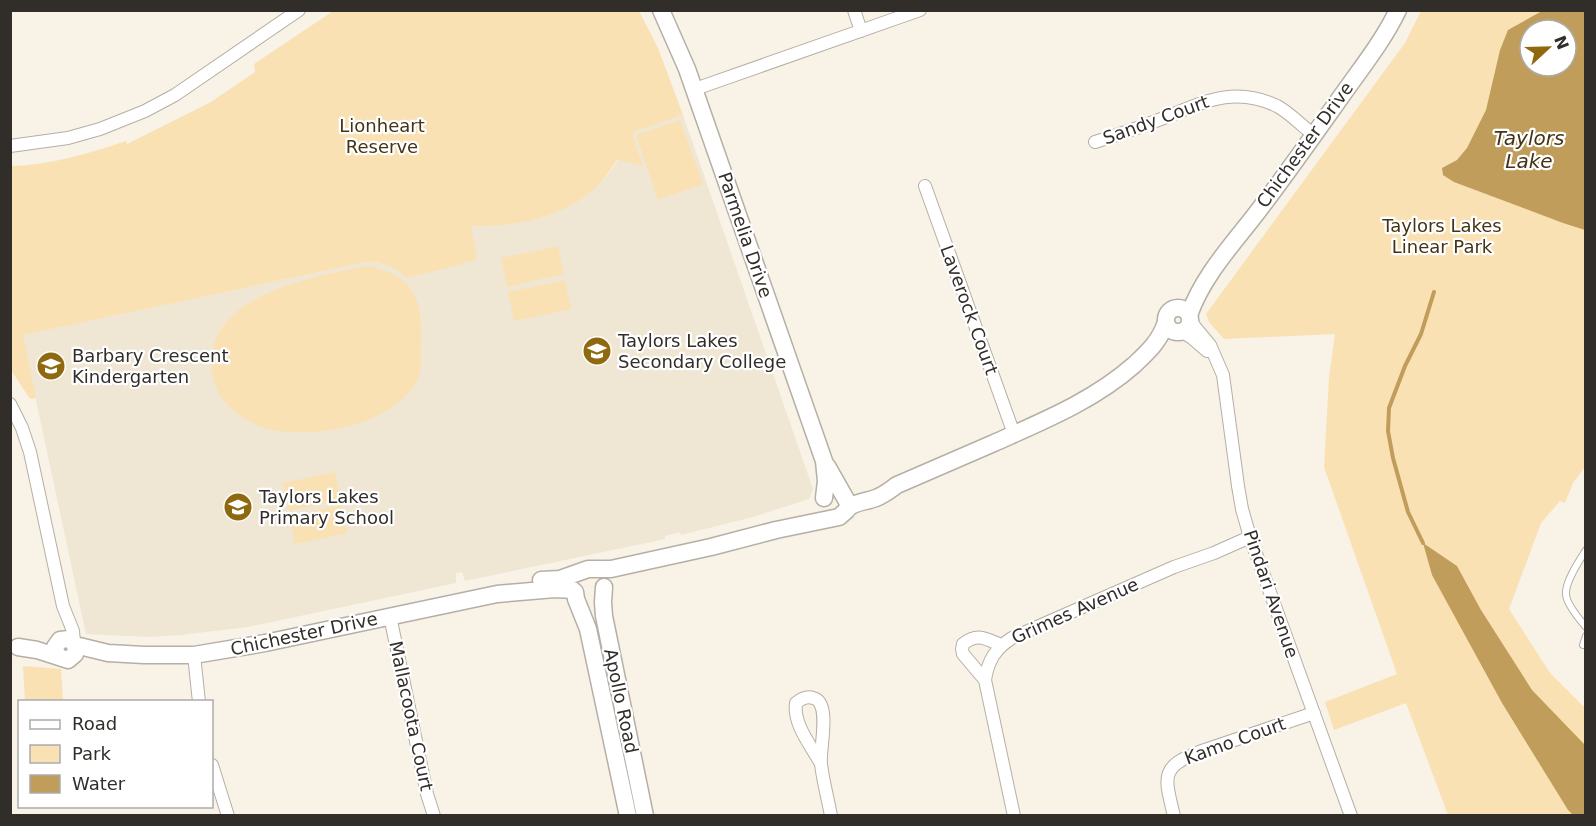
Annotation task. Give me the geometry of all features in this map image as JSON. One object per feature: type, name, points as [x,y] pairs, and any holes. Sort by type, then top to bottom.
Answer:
[{"type":"street","points":[[10,146],[68,138],[117,123],[145,111],[175,95],[299,10]]},
{"type":"street","name":"Parmelia Drive","points":[[661,10],[680,50],[824,461],[842,503]]},
{"type":"street","points":[[854,10],[861,32]]},
{"type":"street","points":[[694,89],[921,10]]},
{"type":"street","name":"Chichester Drive","points":[[600,569],[611,569],[711,547],[776,530],[842,503],[862,492],[897,485],[1087,400],[1124,374],[1140,360],[1162,334],[1179,321],[1186,299],[1208,277],[1220,258],[1262,206],[1380,42],[1398,10]]},
{"type":"street","name":"Sandy Court","points":[[1095,142],[1208,100],[1233,96],[1263,101],[1279,107],[1314,135]]},
{"type":"street","name":"Laverock Court","points":[[925,186],[1014,434]]},
{"type":"street","name":"Pindari Avenue","points":[[1179,321],[1195,327],[1210,345],[1223,375],[1238,486],[1251,542],[1351,816]]},
{"type":"street","points":[[10,404],[22,428],[30,452],[63,606],[66,647]]},
{"type":"street","name":"Parmelia Drive","points":[[824,461],[826,486],[824,499]]},
{"type":"street","name":"Chichester Drive","points":[[776,530],[805,516],[830,493],[842,503]]},
{"type":"street","name":"Grimes Avenue","points":[[985,680],[989,661],[1002,645],[1012,638],[1174,567],[1251,542]]},
{"type":"street","name":"Chichester Drive","points":[[605,586],[640,562]]},
{"type":"street","points":[[588,569],[600,569],[605,586],[591,594],[574,591],[573,579],[576,573],[588,569]]},
{"type":"street","name":"Chichester Drive","points":[[497,594],[530,582],[560,579],[576,573]]},
{"type":"street","name":"Apollo Road","points":[[605,586],[604,616],[645,816]]},
{"type":"street","name":"Chichester Drive","points":[[14,647],[66,647],[108,654],[194,655],[266,643],[497,594],[555,589],[574,591]]},
{"type":"street","name":"Apollo Road","points":[[574,591],[588,629],[628,816]]},
{"type":"street","name":"Mallacoota Court","points":[[390,616],[427,794],[434,816]]},
{"type":"street","points":[[1002,645],[974,637],[963,644],[962,649],[963,654],[985,680],[1014,816]]},
{"type":"street","points":[[194,655],[199,700]]},
{"type":"street","points":[[820,762],[824,726],[823,710],[820,701],[810,697],[796,703],[795,712],[797,721],[820,762],[831,816]]},
{"type":"street","name":"Kamo Court","points":[[1174,816],[1167,778],[1171,768],[1181,759],[1314,713]]},
{"type":"street","points":[[213,768],[228,816]]},
{"type":"lane","points":[[1586,550],[1576,566],[1566,593],[1568,601],[1586,627]]},
{"type":"lane","points":[[1583,645],[1586,636]]},
{"type":"shaded area","points":[[683,115],[813,489],[809,499],[753,517],[681,535],[680,532],[665,536],[665,539],[465,581],[462,572],[456,573],[456,583],[248,627],[150,637],[86,634],[22,335],[366,262],[384,263],[397,269],[407,278],[470,226],[508,224],[542,217],[583,198],[610,172],[634,132]]},
{"type":"green space","name":"Lionheart Reserve","points":[[333,11],[639,11],[658,48],[683,115],[634,132],[633,137],[643,166],[617,160],[593,190],[571,206],[529,221],[471,226],[477,260],[407,278],[388,266],[366,262],[23,335],[36,398],[30,399],[11,370],[11,166],[55,161],[126,141],[127,144],[211,102],[255,72],[254,64]]},
{"type":"green space","name":"Taylors Lakes Linear Park","points":[[1421,11],[1585,11],[1585,467],[1573,483],[1565,503],[1560,501],[1541,523],[1509,609],[1550,673],[1585,708],[1585,815],[1448,815],[1406,703],[1334,730],[1325,702],[1397,674],[1324,467],[1329,377],[1335,334],[1224,339],[1209,322],[1206,314],[1405,43]]},
{"type":"green space","points":[[680,120],[703,184],[658,200],[636,135]]},
{"type":"green space","points":[[558,246],[564,274],[507,287],[501,258]]},
{"type":"green space","points":[[368,266],[397,277],[407,284],[418,304],[421,331],[420,372],[414,386],[401,400],[368,420],[349,426],[310,432],[264,428],[239,415],[225,402],[216,387],[212,357],[219,333],[236,313],[259,298],[286,286],[315,277]]},
{"type":"green space","points":[[565,280],[571,309],[514,321],[508,292]]},
{"type":"green space","points":[[335,472],[340,500],[289,511],[283,483]]},
{"type":"green space","points":[[342,505],[347,533],[295,544],[290,516]]},
{"type":"green space","points":[[23,666],[61,669],[63,700],[25,700]]},
{"type":"water","name":"Taylors Lake","points":[[1542,11],[1585,11],[1585,230],[1454,182],[1443,175],[1442,168],[1457,160],[1467,148],[1486,110],[1500,50],[1508,30],[1518,24],[1518,78],[1578,78],[1578,18],[1529,18]]},
{"type":"water","points":[[1423,543],[1457,566],[1481,610],[1532,690],[1585,745],[1585,815],[1573,815],[1568,810],[1502,703],[1432,575]]},
{"type":"waterway","points":[[1423,543],[1408,512],[1393,458],[1388,431],[1389,408],[1405,366],[1421,334],[1434,292]]},
{"type":"place","name":"Taylors Lakes Secondary College","points":[[597,351]]},
{"type":"place","name":"Barbary Crescent Kindergarten","points":[[51,366]]},
{"type":"place","name":"Taylors Lakes Primary School","points":[[238,507]]}]
